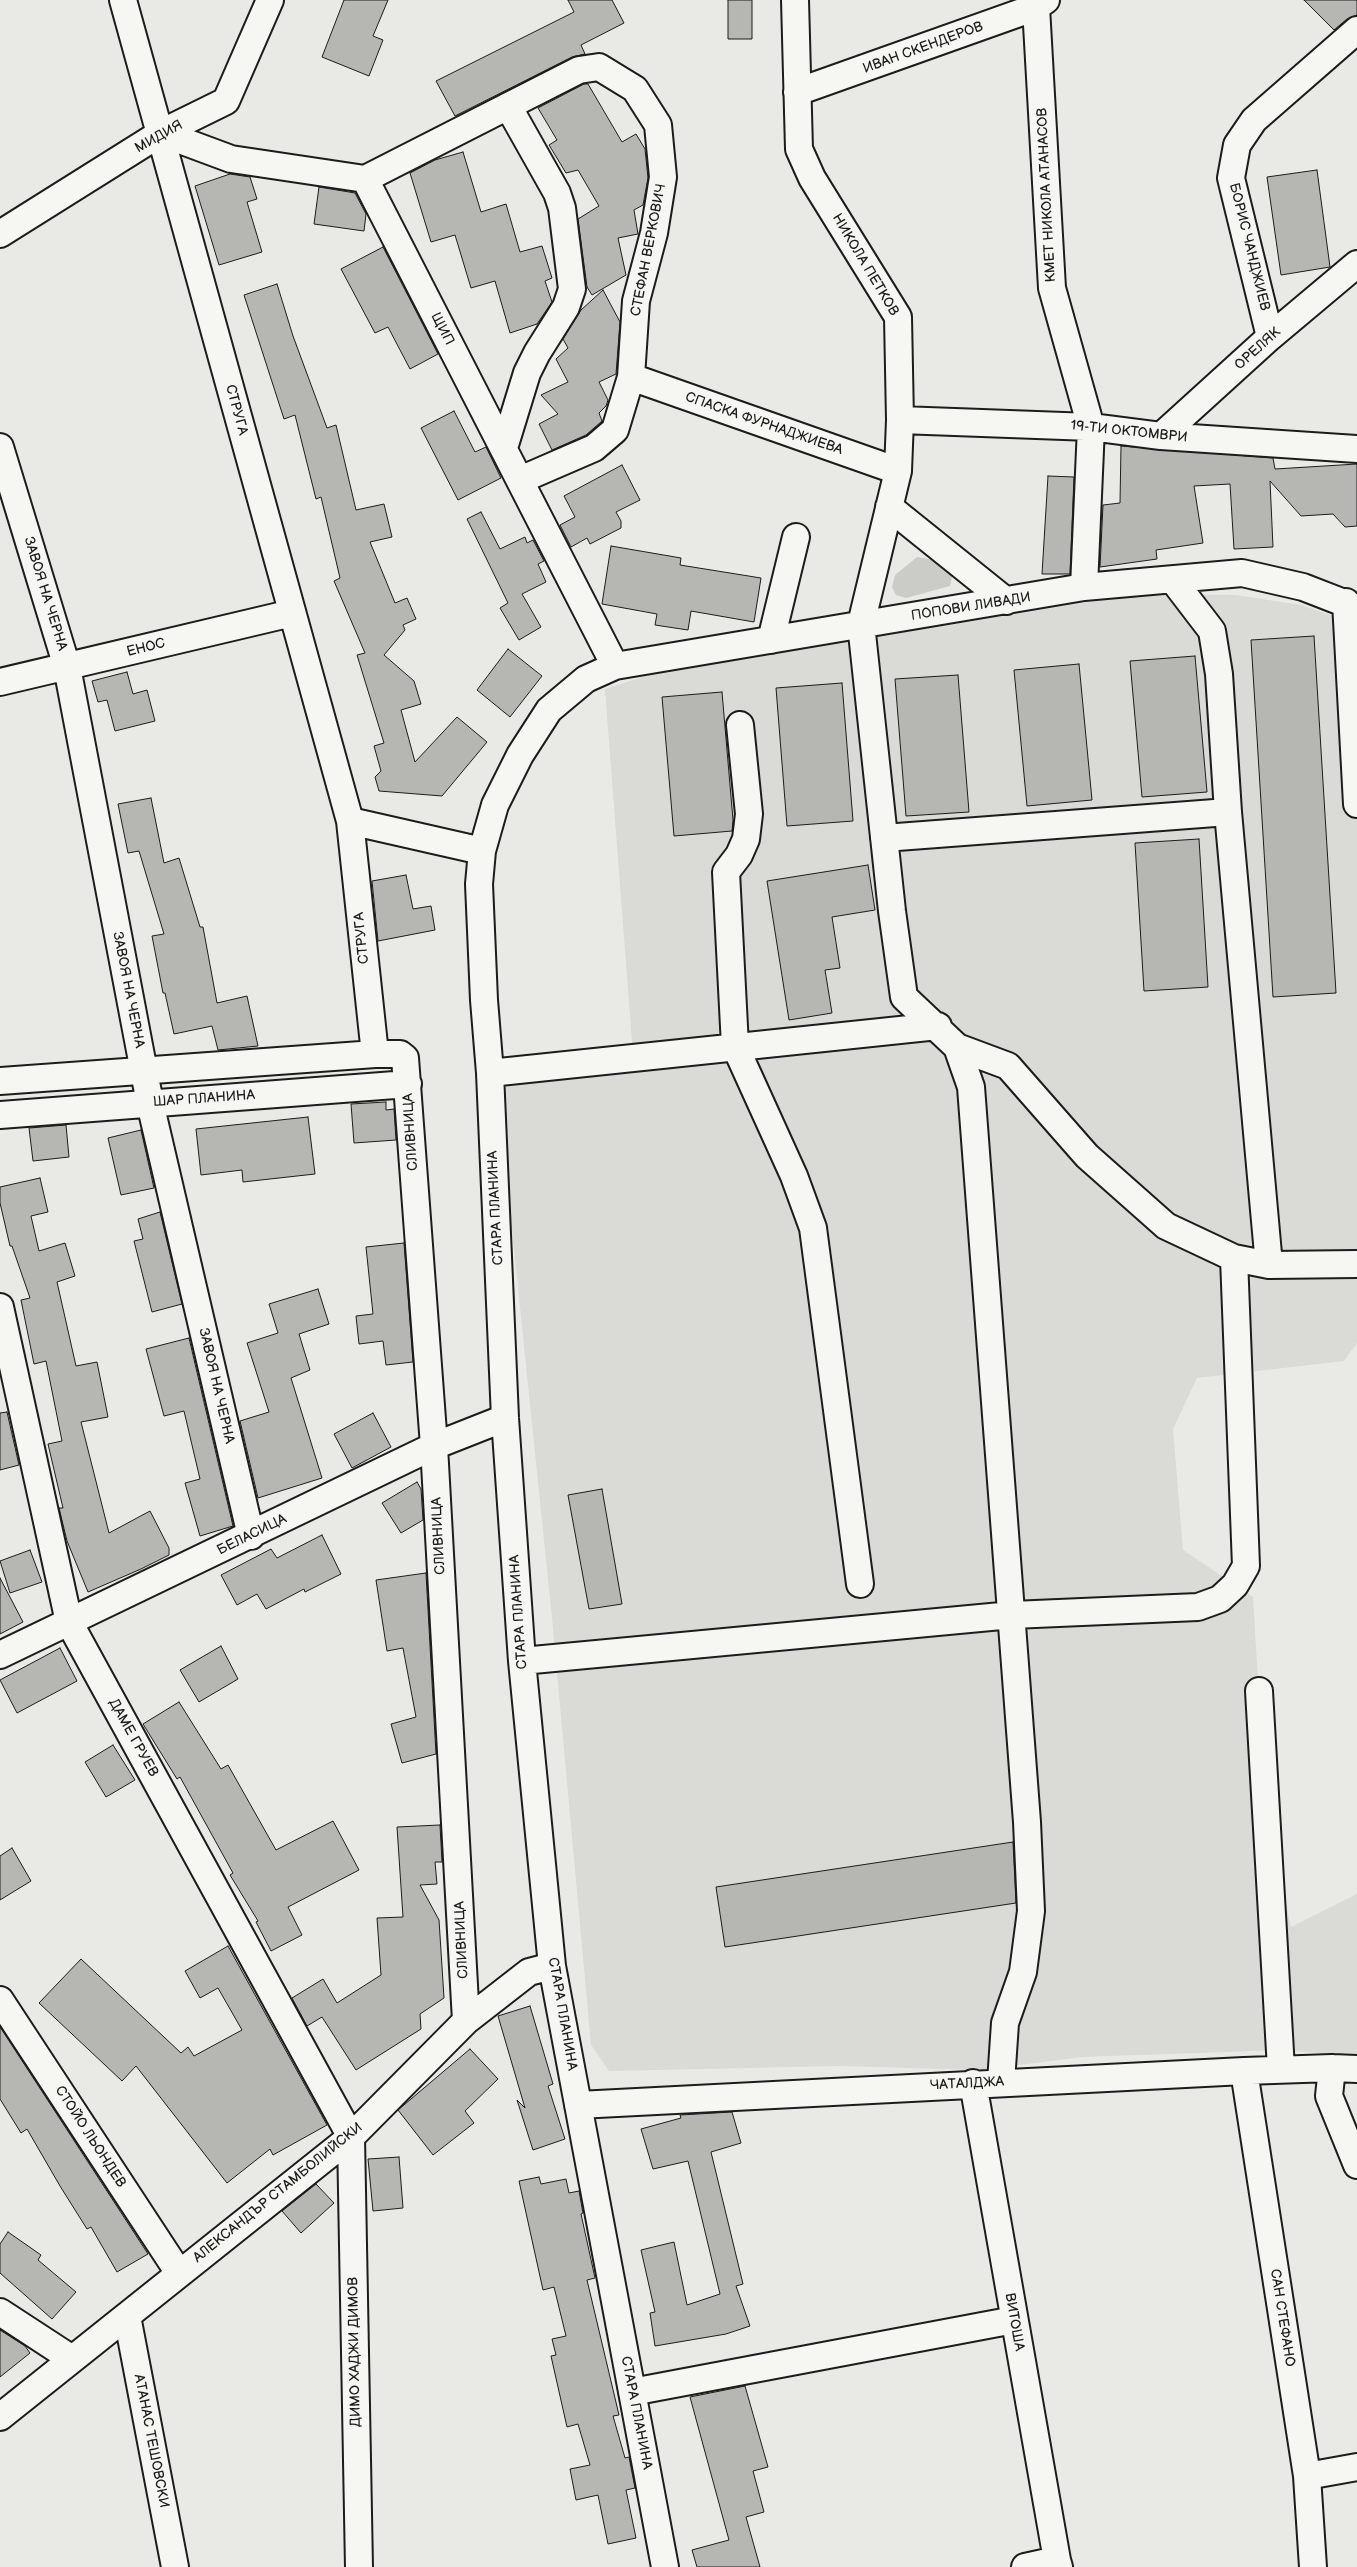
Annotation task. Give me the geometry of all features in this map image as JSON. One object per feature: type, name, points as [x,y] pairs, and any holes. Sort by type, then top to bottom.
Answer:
[{"type":"street","name":"СТРУГА","points":[[123,0],[350,821],[387,1054]]},
{"type":"street","name":"МИДИЯ","points":[[0,234],[161,134],[226,101],[270,0]]},
{"type":"street","name":"НИКОЛА ПЕТКОВ","points":[[795,0],[799,149],[812,178],[898,317],[900,420],[898,471],[861,624],[884,838],[904,997],[938,1026],[957,1047]]},
{"type":"street","name":"ИВАН СКЕНДЕРОВ","points":[[797,92],[1041,4]]},
{"type":"street","name":"КМЕТ НИКОЛА АТАНАСОВ","points":[[1041,4],[1052,288],[1091,427],[1084,587]]},
{"type":"street","name":"БОРИС ЧАНДЖИЕВ","points":[[1270,337],[1231,178],[1237,145],[1254,120],[1357,30]]},
{"type":"street","name":"СТЕФАН ВЕРКОВИЧ","points":[[365,179],[579,70],[599,67],[635,89],[658,124],[663,176],[654,233],[636,301],[631,377],[614,430],[594,448],[520,480]]},
{"type":"street","points":[[504,448],[528,373],[537,353],[566,307],[572,289],[562,208],[557,193],[508,106]]},
{"type":"street","points":[[161,134],[232,159],[365,179]]},
{"type":"street","name":"ЩИП","points":[[365,179],[615,666]]},
{"type":"street","name":"ОРЕЛЯК","points":[[1161,436],[1270,337],[1357,264]]},
{"type":"street","name":"СПАСКА ФУРНАДЖИЕВА","points":[[631,377],[898,471]]},
{"type":"street","name":"19-ТИ ОКТОМВРИ","points":[[900,420],[1091,427],[1161,436],[1357,449]]},
{"type":"street","name":"ЗАВОЯ НА ЧЕРНА","points":[[0,447],[67,667],[150,1103],[251,1536]]},
{"type":"street","points":[[889,507],[1006,601]]},
{"type":"street","points":[[771,640],[796,537]]},
{"type":"street","name":"ПОПОВИ ЛИВАДИ","points":[[586,679],[615,666],[1084,587],[1242,573],[1303,587],[1352,605]]},
{"type":"street","points":[[1173,580],[1212,631],[1219,674],[1228,812],[1268,1265]]},
{"type":"street","points":[[1352,605],[1357,804]]},
{"type":"street","name":"ЕНОС","points":[[0,682],[292,613]]},
{"type":"street","name":"СТАРА ПЛАНИНА","points":[[586,679],[549,710],[520,755],[495,805],[482,851],[479,884],[484,1000],[490,1073],[505,1418],[522,1661],[552,1966],[665,2567]]},
{"type":"street","points":[[740,725],[749,814],[746,839],[739,855],[726,872],[735,1046],[794,1176],[813,1228],[860,1584]]},
{"type":"street","points":[[884,838],[1228,812]]},
{"type":"street","points":[[350,821],[482,851]]},
{"type":"street","points":[[490,1073],[938,1026]]},
{"type":"street","points":[[957,1047],[1008,1066],[1087,1156],[1166,1226],[1234,1258],[1268,1265],[1357,1264]]},
{"type":"street","points":[[957,1047],[971,1087],[1012,1615],[1027,1822],[1031,1911],[1024,1972],[1005,2023],[1001,2082]]},
{"type":"street","points":[[0,1081],[143,1069],[387,1054]]},
{"type":"street","name":"СЛИВНИЦА","points":[[387,1054],[404,1058],[408,1084],[434,1446],[466,2021]]},
{"type":"street","name":"ШАР ПЛАНИНА","points":[[0,1115],[408,1084]]},
{"type":"street","points":[[522,1661],[1012,1615],[1198,1607],[1220,1599],[1235,1584],[1246,1566],[1234,1258]]},
{"type":"street","name":"ДАМЕ ГРУЕВ","points":[[0,1308],[69,1622],[350,2137]]},
{"type":"street","name":"БЕЛАСИЦА","points":[[0,1655],[251,1536],[434,1446],[505,1418]]},
{"type":"street","points":[[1259,1691],[1280,2069]]},
{"type":"street","name":"АЛЕКСАНДЪР СТАМБОЛИЙСКИ","points":[[0,2417],[350,2137],[466,2021],[529,1972],[552,1966]]},
{"type":"street","name":"СТОЙО ЛЬОНДЕВ","points":[[0,2000],[179,2273]]},
{"type":"street","points":[[1345,2068],[1329,2096],[1357,2165]]},
{"type":"street","name":"ЧАТАЛДЖА","points":[[578,2105],[1001,2082],[1280,2069],[1345,2068]]},
{"type":"street","name":"САН СТЕФАНО","points":[[1244,2071],[1307,2476],[1313,2567]]},
{"type":"street","name":"ВИТОША","points":[[973,2084],[1058,2564]]},
{"type":"street","name":"ДИМО ХАДЖИ ДИМОВ","points":[[350,2137],[359,2567]]},
{"type":"street","points":[[0,2312],[72,2359]]},
{"type":"street","name":"АТАНАС ТЕШОВСКИ","points":[[127,2316],[175,2567]]},
{"type":"street","points":[[632,2392],[1014,2320]]},
{"type":"street","points":[[1307,2476],[1357,2467]]},
{"type":"street","points":[[1025,2567],[1058,2564]]},
{"type":"shaded area","points":[[917,557],[939,561],[949,568],[952,577],[950,586],[906,598],[896,595],[892,587],[895,575]]},
{"type":"shaded area","points":[[1136,594],[1236,595],[1301,605],[1357,624],[1357,1343],[1344,1361],[1197,1378],[1173,1429],[1183,1550],[1253,1597],[1266,1815],[1291,1927],[1357,1894],[1357,2056],[1282,2050],[1082,2057],[980,2070],[840,2066],[609,2071],[591,2045],[552,1618],[496,1074],[633,1055],[605,689],[652,674],[839,639],[938,627]]},
{"type":"building","points":[[344,0],[388,0],[373,36],[383,40],[369,76],[322,57]]},
{"type":"building","points":[[568,0],[612,0],[624,23],[581,45],[585,54],[572,57],[455,116],[436,81],[574,12]]},
{"type":"building","points":[[728,0],[752,0],[752,39],[728,39]]},
{"type":"building","points":[[1304,0],[1357,0],[1357,15],[1347,19],[1334,30]]},
{"type":"building","points":[[584,84],[588,84],[622,142],[636,134],[645,149],[648,178],[643,205],[634,210],[638,234],[618,238],[626,275],[592,295],[587,287],[578,219],[599,206],[578,170],[566,173],[549,145],[557,140],[538,108]]},
{"type":"building","points":[[463,152],[481,212],[506,204],[520,252],[542,246],[552,278],[545,281],[552,302],[537,324],[510,333],[495,281],[471,288],[455,235],[431,242],[410,173],[435,160]]},
{"type":"building","points":[[1317,170],[1330,267],[1281,275],[1267,177]]},
{"type":"building","points":[[230,174],[250,177],[257,199],[247,202],[262,252],[219,265],[195,186]]},
{"type":"building","points":[[319,187],[355,193],[366,214],[364,231],[314,224]]},
{"type":"building","points":[[383,247],[438,354],[410,369],[388,327],[375,333],[341,269]]},
{"type":"building","points":[[277,284],[293,336],[327,428],[336,425],[356,510],[384,504],[392,537],[370,542],[395,603],[407,598],[416,619],[403,625],[405,630],[384,655],[414,681],[421,704],[401,710],[415,762],[457,717],[487,742],[442,796],[379,791],[375,777],[381,771],[374,746],[384,743],[357,655],[365,653],[334,581],[340,578],[321,497],[316,499],[295,415],[284,419],[244,295]]},
{"type":"building","points":[[603,290],[620,322],[616,374],[599,382],[608,400],[606,406],[599,413],[602,421],[586,435],[552,450],[539,424],[558,414],[541,395],[568,382],[556,359],[568,348],[563,339],[581,310]]},
{"type":"building","points":[[454,411],[475,452],[486,447],[501,478],[458,500],[421,428]]},
{"type":"building","points":[[1121,446],[1273,458],[1275,469],[1357,464],[1357,526],[1345,527],[1333,514],[1301,516],[1270,481],[1273,547],[1234,549],[1230,484],[1194,486],[1203,543],[1156,550],[1157,559],[1100,567],[1103,505],[1120,503]]},
{"type":"building","points":[[622,465],[640,500],[616,512],[621,521],[621,528],[590,544],[587,538],[571,547],[560,525],[575,517],[564,496]]},
{"type":"building","points":[[1048,476],[1074,477],[1070,574],[1042,574]]},
{"type":"building","points":[[481,512],[500,549],[525,537],[527,543],[533,540],[544,561],[538,564],[546,582],[522,594],[541,627],[519,640],[500,608],[508,603],[467,519]]},
{"type":"building","points":[[611,546],[681,558],[680,565],[761,578],[754,622],[691,611],[688,630],[655,625],[657,614],[602,604]]},
{"type":"building","points":[[1314,636],[1336,993],[1273,997],[1251,640]]},
{"type":"building","points":[[508,649],[542,676],[510,717],[477,690]]},
{"type":"building","points":[[1195,656],[1207,792],[1142,797],[1130,661]]},
{"type":"building","points":[[1079,664],[1092,800],[1027,806],[1014,670]]},
{"type":"building","points":[[127,672],[133,694],[147,690],[155,721],[115,731],[107,700],[98,702],[92,681]]},
{"type":"building","points":[[958,675],[969,812],[906,816],[895,679]]},
{"type":"building","points":[[842,683],[853,821],[787,826],[776,688]]},
{"type":"building","points":[[722,692],[733,820],[732,831],[674,836],[662,697]]},
{"type":"building","points":[[151,798],[164,863],[179,858],[200,927],[203,927],[217,1003],[247,996],[258,1046],[218,1050],[212,1026],[174,1034],[165,993],[163,993],[152,936],[164,934],[139,851],[128,853],[118,804]]},
{"type":"building","points":[[1199,839],[1208,987],[1144,991],[1135,843]]},
{"type":"building","points":[[868,865],[875,910],[832,917],[840,968],[825,970],[832,1013],[789,1020],[767,881]]},
{"type":"building","points":[[406,875],[413,909],[431,906],[435,930],[378,941],[372,881]]},
{"type":"building","points":[[386,1102],[386,1110],[394,1109],[396,1140],[354,1143],[351,1104]]},
{"type":"building","points":[[308,1117],[315,1174],[243,1182],[242,1170],[201,1175],[196,1129]]},
{"type":"building","points":[[66,1125],[69,1157],[33,1161],[29,1128]]},
{"type":"building","points":[[141,1130],[154,1188],[121,1195],[108,1138]]},
{"type":"building","points":[[40,1178],[48,1212],[31,1216],[39,1251],[65,1243],[75,1276],[57,1282],[76,1366],[97,1362],[108,1417],[81,1422],[109,1533],[150,1511],[169,1548],[169,1555],[88,1592],[67,1541],[59,1508],[63,1508],[48,1444],[62,1441],[46,1361],[34,1364],[21,1300],[30,1298],[12,1246],[10,1246],[0,1203],[0,1187]]},
{"type":"building","points":[[160,1212],[182,1304],[152,1312],[134,1241],[143,1239],[138,1219]]},
{"type":"building","points":[[404,1243],[413,1362],[386,1365],[383,1341],[359,1344],[356,1316],[373,1314],[366,1247]]},
{"type":"building","points":[[318,1289],[329,1324],[299,1334],[310,1370],[291,1378],[322,1478],[258,1498],[240,1421],[269,1412],[247,1343],[278,1333],[269,1304]]},
{"type":"building","points":[[189,1338],[233,1526],[200,1536],[185,1483],[200,1479],[184,1411],[164,1416],[146,1349]]},
{"type":"building","points":[[7,1412],[19,1465],[0,1470],[0,1413]]},
{"type":"building","points":[[373,1413],[391,1447],[352,1468],[334,1434]]},
{"type":"building","points":[[417,1482],[421,1489],[423,1520],[401,1533],[382,1503]]},
{"type":"building","points":[[602,1489],[622,1604],[589,1609],[568,1495]]},
{"type":"building","points":[[322,1535],[341,1574],[305,1592],[304,1589],[266,1609],[257,1594],[237,1605],[221,1575],[271,1549],[277,1558]]},
{"type":"building","points":[[30,1550],[42,1582],[10,1593],[0,1561]]},
{"type":"building","points":[[426,1573],[436,1754],[402,1763],[391,1724],[416,1717],[403,1648],[387,1651],[376,1580]]},
{"type":"building","points":[[0,1578],[23,1622],[0,1634]]},
{"type":"building","points":[[221,1646],[238,1679],[199,1702],[180,1670]]},
{"type":"building","points":[[60,1648],[77,1681],[17,1713],[0,1680]]},
{"type":"building","points":[[179,1702],[221,1769],[228,1765],[276,1850],[333,1821],[359,1870],[288,1907],[302,1935],[271,1951],[256,1922],[258,1921],[230,1875],[233,1873],[180,1777],[177,1779],[143,1724]]},
{"type":"building","points":[[113,1745],[135,1780],[106,1797],[85,1762]]},
{"type":"building","points":[[440,1825],[442,1862],[435,1862],[437,1884],[420,1885],[439,1920],[444,1998],[420,2014],[421,2029],[356,2070],[322,2017],[307,2026],[292,1998],[323,1979],[337,2003],[381,1975],[377,1918],[403,1917],[397,1827]]},
{"type":"building","points":[[1013,1842],[1016,1903],[725,1947],[716,1887]]},
{"type":"building","points":[[12,1848],[31,1881],[0,1900],[0,1856]]},
{"type":"building","points":[[228,1946],[327,2125],[273,2155],[270,2149],[227,2183],[136,2066],[122,2081],[39,2003],[81,1959],[181,2053],[188,2047],[194,2056],[242,2030],[218,1988],[200,1998],[185,1971]]},
{"type":"building","points":[[530,2006],[553,2084],[548,2086],[565,2139],[533,2150],[517,2100],[525,2108],[498,2016]]},
{"type":"building","points":[[0,2027],[148,2254],[117,2272],[91,2227],[87,2229],[27,2129],[21,2133],[0,2099]]},
{"type":"building","points":[[470,2049],[498,2079],[465,2111],[474,2123],[433,2155],[398,2110]]},
{"type":"building","points":[[732,2112],[741,2143],[711,2152],[743,2284],[736,2286],[750,2326],[726,2334],[655,2346],[650,2313],[655,2312],[641,2250],[674,2242],[687,2305],[720,2294],[688,2161],[653,2169],[641,2129],[681,2118],[680,2115]]},
{"type":"building","points":[[399,2157],[403,2208],[373,2211],[368,2159]]},
{"type":"building","points":[[539,2177],[541,2184],[566,2179],[569,2193],[579,2191],[583,2213],[581,2214],[595,2278],[587,2280],[619,2415],[613,2416],[625,2458],[629,2457],[635,2488],[626,2490],[636,2538],[608,2544],[598,2495],[576,2500],[570,2469],[590,2465],[578,2424],[567,2427],[551,2356],[556,2355],[552,2339],[566,2336],[554,2287],[543,2290],[519,2181]]},
{"type":"building","points":[[316,2184],[334,2203],[301,2233],[282,2211]]},
{"type":"building","points":[[8,2232],[41,2255],[38,2260],[76,2292],[52,2319],[0,2273],[0,2244]]},
{"type":"building","points":[[0,2330],[25,2346],[30,2353],[0,2377]]},
{"type":"building","points":[[745,2386],[768,2467],[753,2471],[764,2512],[746,2517],[760,2567],[697,2567],[692,2550],[729,2540],[690,2397]]}]
